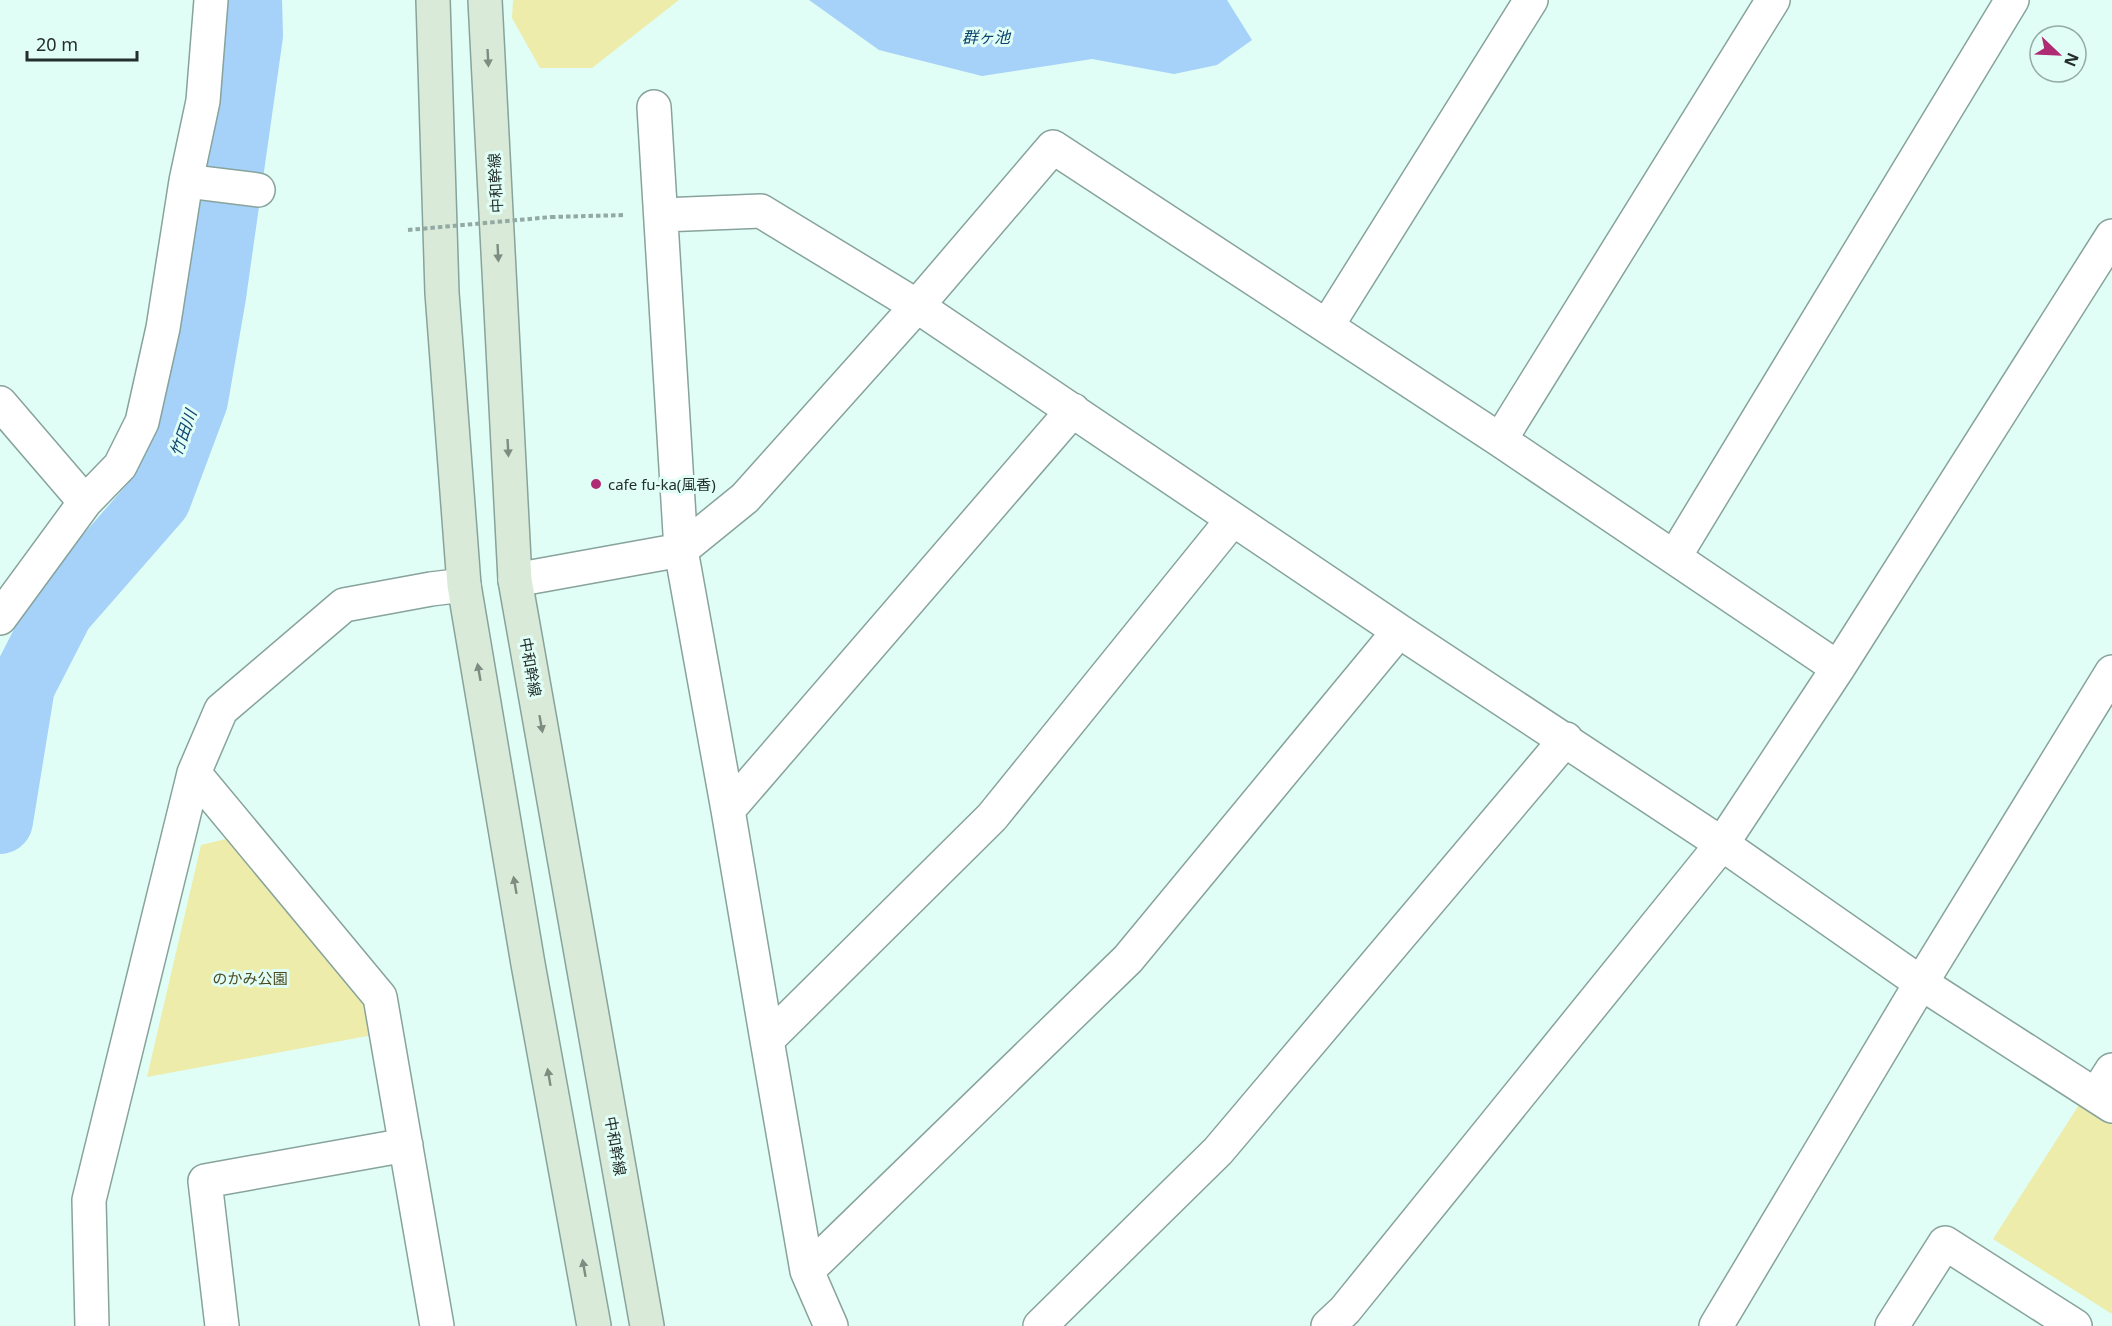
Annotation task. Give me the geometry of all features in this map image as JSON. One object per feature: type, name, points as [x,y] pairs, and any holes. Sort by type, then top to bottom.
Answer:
[{"type":"main road","points":[[433,0],[442,293],[464,585],[528,964],[594,1326]]},
{"type":"main road","name":"中和幹線","points":[[485,0],[515,580],[647,1326]]},
{"type":"street","points":[[0,618],[85,502],[120,466],[142,422],[163,328],[186,181],[204,101],[211,0]]},
{"type":"street","points":[[1327,326],[1531,0]]},
{"type":"street","points":[[1500,440],[1773,0]]},
{"type":"street","points":[[1675,556],[2012,0]]},
{"type":"street","points":[[654,107],[681,550],[807,1271],[831,1326]]},
{"type":"street","points":[[515,580],[681,550],[745,498],[917,306],[1053,147],[1675,556],[1838,668]]},
{"type":"street","points":[[186,181],[258,190]]},
{"type":"street","points":[[662,214],[761,211],[917,306],[1399,631],[1722,844],[1921,983],[2107,1090]]},
{"type":"street","points":[[1347,1321],[1722,844],[1838,668],[2112,236]]},
{"type":"street","points":[[0,403],[85,502]]},
{"type":"street","points":[[728,810],[1073,410]]},
{"type":"street","points":[[767,1040],[992,817],[1233,519]]},
{"type":"street","points":[[92,1326],[89,1200],[194,773],[221,710],[344,605],[464,585]]},
{"type":"street","points":[[807,1271],[1128,958],[1399,631]]},
{"type":"street","points":[[1716,1326],[1921,983],[2112,672]]},
{"type":"street","points":[[1040,1326],[1218,1151],[1566,740]]},
{"type":"street","points":[[194,773],[381,997],[437,1326]]},
{"type":"street","points":[[222,1326],[205,1181],[406,1144]]},
{"type":"street","points":[[1892,1326],[1945,1243],[2075,1326]]},
{"type":"path","points":[[408,230],[551,217],[662,214]]},
{"type":"green space","points":[[513,0],[679,0],[592,68],[540,68],[512,18]]},
{"type":"green space","name":"のかみ公園","points":[[234,837],[369,997],[373,1035],[147,1077],[201,845]]},
{"type":"green space","points":[[2084,1097],[2112,1115],[2112,1314],[1993,1239]]},
{"type":"water","name":"群ヶ池","points":[[809,0],[1227,0],[1252,40],[1217,65],[1174,74],[1092,59],[982,76],[879,50]]},
{"type":"waterway","name":"竹田川","points":[[0,821],[22,686],[61,610],[158,499],[195,400],[213,296],[250,35],[249,0]]},
{"type":"place","name":"cafe fu-ka(風香)","points":[[596,484]]}]
